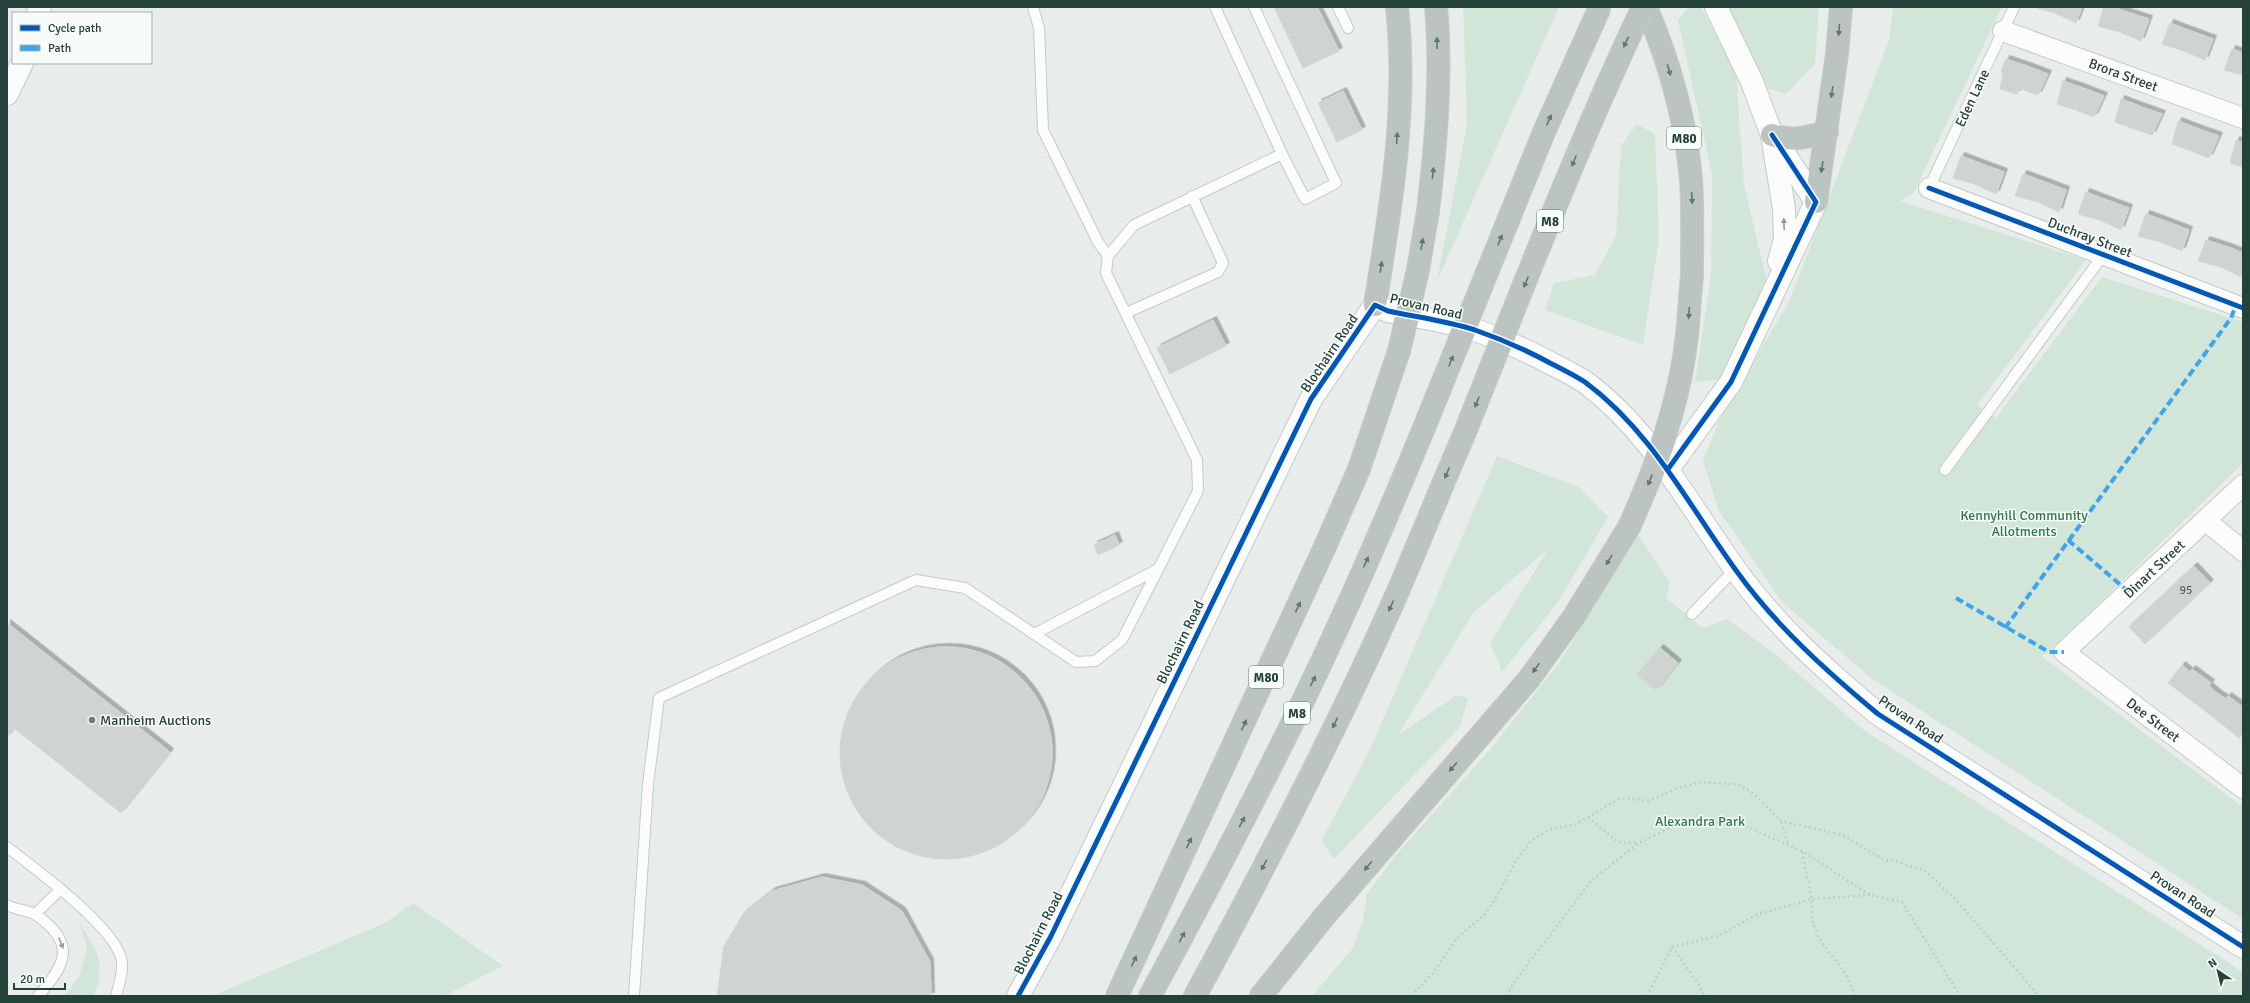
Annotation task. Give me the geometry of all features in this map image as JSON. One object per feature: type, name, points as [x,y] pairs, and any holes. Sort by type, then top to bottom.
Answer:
[{"type":"highway","points":[[1375,305],[1394,185],[1402,66],[1397,7]]},
{"type":"highway","name":"M80","points":[[1117,996],[1324,551],[1359,469],[1399,351],[1418,270],[1428,211],[1436,141],[1438,85],[1436,7]]},
{"type":"highway","name":"M8","points":[[1150,996],[1250,807],[1315,677],[1398,491],[1544,132],[1600,7]]},
{"type":"highway","name":"M80","points":[[1261,996],[1323,918],[1528,679],[1573,618],[1629,526],[1654,471],[1674,407],[1687,336],[1692,274],[1693,220],[1691,178],[1684,133],[1674,89],[1660,39],[1644,7]]},
{"type":"highway","name":"M8","points":[[1195,996],[1280,835],[1391,607],[1463,438],[1613,69],[1644,7]]},
{"type":"highway","points":[[1816,202],[1838,54],[1841,7]]},
{"type":"highway","points":[[1772,135],[1782,139],[1793,140],[1827,132]]},
{"type":"street","points":[[1716,7],[1752,82],[1772,135],[1780,180],[1785,239],[1768,303]]},
{"type":"street","name":"Brora Street","points":[[2003,31],[2243,118]]},
{"type":"street","points":[[7,94],[22,64]]},
{"type":"street","points":[[1668,469],[1731,382],[1816,202],[1772,135]]},
{"type":"street","name":"Duchray Street","points":[[1929,188],[2243,308]]},
{"type":"street","name":"Provan Road","points":[[1375,305],[1388,311],[1473,330],[1526,350],[1584,381],[1611,404],[1638,431],[1668,469],[1735,569],[1797,644],[1830,674],[1878,714],[2243,947]]},
{"type":"street","name":"Blochairn Road","points":[[1018,996],[1051,936],[1311,399],[1375,305]]},
{"type":"street","name":"Dinart Street","points":[[2064,652],[2243,486]]},
{"type":"street","points":[[2206,521],[2243,551]]},
{"type":"street","name":"Dee Street","points":[[2064,652],[2243,788]]},
{"type":"lane","points":[[1033,7],[1039,28],[1043,130],[1098,242],[1108,256]]},
{"type":"lane","points":[[1215,7],[1282,154],[1305,199],[1336,184],[1254,7]]},
{"type":"lane","points":[[1338,7],[1348,28]]},
{"type":"lane","name":"Eden Lane","points":[[1929,188],[2014,7]]},
{"type":"lane","points":[[634,996],[648,784],[659,698],[916,580],[966,588],[1076,662],[1095,661],[1122,640],[1198,491],[1197,460],[1106,273],[1108,256],[1134,224],[1282,154]]},
{"type":"lane","points":[[1126,313],[1218,272],[1223,263],[1192,196]]},
{"type":"lane","points":[[1944,470],[2104,254]]},
{"type":"lane","points":[[1034,634],[1158,569]]},
{"type":"lane","points":[[1692,614],[1735,569]]},
{"type":"lane","points":[[7,847],[61,889],[109,934],[122,962],[116,996]]},
{"type":"lane","points":[[35,914],[61,889]]},
{"type":"lane","points":[[7,905],[35,914],[55,932],[62,944],[64,955],[60,968],[38,996]]},
{"type":"path","points":[[1411,996],[1433,973],[1458,937],[1483,916],[1493,903],[1517,859],[1532,840],[1553,828],[1566,827],[1588,817],[1619,799],[1627,798],[1649,801],[1675,789],[1701,782],[1712,782],[1724,785],[1733,784],[1748,789],[1781,821],[1788,844]]},
{"type":"path","points":[[1588,817],[1618,842],[1639,843]]},
{"type":"path","points":[[1781,821],[1843,835],[1884,860],[1896,861],[1927,872],[1957,901],[2039,996]]},
{"type":"path","points":[[1507,996],[1515,981],[1592,880],[1639,843],[1672,827],[1693,822],[1740,824],[1802,851],[1870,895]]},
{"type":"path","points":[[1802,851],[1812,899],[1812,920],[1819,938],[1848,976],[1855,996]]},
{"type":"path","points":[[1672,947],[1718,936],[1756,915],[1812,899],[1870,895],[1902,902],[1960,996]]},
{"type":"path","points":[[1648,996],[1672,947]]},
{"type":"path","points":[[1672,947],[1698,983],[1704,996]]},
{"type":"green space","points":[[1463,7],[1559,7],[1437,281],[1467,125]]},
{"type":"green space","points":[[1689,7],[1701,7],[1736,74],[1744,185],[1769,290],[1722,379],[1695,382],[1711,275],[1712,174],[1678,20]]},
{"type":"green space","points":[[1722,7],[1819,7],[1815,64],[1786,94],[1762,87]]},
{"type":"green space","name":"Kennyhill Community Allotments","points":[[1893,7],[2002,7],[1914,192],[1900,201],[2086,260],[1977,405],[1996,418],[2102,277],[2243,322],[2243,463],[2049,652],[2041,656],[2243,807],[2243,919],[1871,678],[1783,603],[1719,511],[1703,461],[1721,416],[1789,302],[1889,40]]},
{"type":"green space","points":[[1637,124],[1655,134],[1659,239],[1643,345],[1545,310],[1554,283],[1595,275],[1616,236],[1621,146]]},
{"type":"green space","points":[[1497,456],[1579,487],[1608,517],[1558,602],[1502,672],[1490,643],[1548,549],[1474,612],[1398,735],[1457,695],[1468,698],[1460,727],[1334,859],[1321,841],[1369,752]]},
{"type":"green space","name":"Alexandra Park","points":[[1636,532],[1670,582],[1666,598],[1703,628],[1727,619],[1775,654],[1865,731],[2243,972],[2243,996],[1312,996],[1353,948],[1363,920],[1367,894],[1395,856],[1488,752],[1559,663],[1613,575]]},
{"type":"green space","points":[[413,903],[503,966],[444,996],[212,996],[385,923]]},
{"type":"green space","points":[[79,922],[91,941],[98,957],[100,974],[98,984],[94,996],[64,996],[79,977],[87,947]]},
{"type":"building","points":[[1274,7],[1317,7],[1339,51],[1303,68]]},
{"type":"building","points":[[2033,7],[2057,7],[2055,13]]},
{"type":"building","points":[[2057,7],[2082,7],[2076,23],[2055,13]]},
{"type":"building","points":[[2104,7],[2114,7],[2127,12],[2120,32],[2098,26]]},
{"type":"building","points":[[2127,12],[2149,19],[2141,41],[2120,32]]},
{"type":"building","points":[[2170,23],[2191,31],[2184,51],[2162,44]]},
{"type":"building","points":[[2191,31],[2213,39],[2205,60],[2184,51]]},
{"type":"building","points":[[2232,49],[2243,53],[2243,75],[2224,70]]},
{"type":"building","points":[[2006,59],[2027,66],[2017,94],[2000,89],[2003,73],[2001,72]]},
{"type":"building","points":[[2027,66],[2048,74],[2038,95],[2019,88]]},
{"type":"building","points":[[2063,81],[2083,88],[2076,110],[2057,104]]},
{"type":"building","points":[[2083,88],[2104,96],[2094,117],[2076,110]]},
{"type":"building","points":[[1343,91],[1362,130],[1337,142],[1318,103]]},
{"type":"building","points":[[2121,99],[2142,107],[2134,129],[2115,122]]},
{"type":"building","points":[[2142,107],[2162,114],[2152,135],[2134,129]]},
{"type":"building","points":[[2178,121],[2199,129],[2191,151],[2172,144]]},
{"type":"building","points":[[2199,129],[2219,136],[2209,158],[2191,151]]},
{"type":"building","points":[[2236,140],[2243,143],[2243,167],[2230,163]]},
{"type":"building","points":[[1961,156],[1982,164],[1975,184],[1953,178]]},
{"type":"building","points":[[1982,164],[2004,172],[1996,194],[1975,184]]},
{"type":"building","points":[[2023,174],[2045,182],[2038,202],[2015,196]]},
{"type":"building","points":[[2045,182],[2066,190],[2059,212],[2038,202]]},
{"type":"building","points":[[2086,192],[2107,200],[2100,220],[2078,214]]},
{"type":"building","points":[[2107,200],[2129,208],[2121,230],[2100,220]]},
{"type":"building","points":[[2146,214],[2168,222],[2161,242],[2138,236]]},
{"type":"building","points":[[2168,222],[2189,230],[2182,251],[2161,242]]},
{"type":"building","points":[[2206,240],[2228,247],[2221,267],[2198,261]]},
{"type":"building","points":[[2228,247],[2243,253],[2241,277],[2221,267]]},
{"type":"building","points":[[1213,320],[1226,346],[1170,374],[1157,348]]},
{"type":"building","points":[[1115,535],[1119,545],[1098,555],[1094,545]]},
{"type":"building","points":[[2194,566],[2210,583],[2178,613],[2162,596]]},
{"type":"building","points":[[2162,596],[2178,613],[2145,644],[2129,627]]},
{"type":"building","points":[[7,623],[170,752],[121,813],[14,728],[7,737]]},
{"type":"building","points":[[946,647],[967,649],[987,655],[1005,665],[1021,678],[1034,694],[1044,712],[1050,732],[1052,753],[1050,774],[1044,794],[1034,812],[1021,828],[1005,841],[987,851],[967,857],[946,859],[925,857],[905,851],[887,841],[871,828],[858,812],[848,794],[842,774],[840,753],[842,732],[848,712],[858,694],[871,678],[887,665],[905,655],[925,649]]},
{"type":"building","points":[[1660,648],[1678,663],[1656,690],[1637,675]]},
{"type":"building","points":[[2182,665],[2190,672],[2192,669],[2211,683],[2209,686],[2217,693],[2204,710],[2168,683]]},
{"type":"building","points":[[2217,693],[2226,699],[2228,696],[2243,707],[2243,733],[2239,738],[2204,710]]},
{"type":"building","points":[[822,877],[862,885],[902,911],[930,962],[931,996],[717,996],[724,946],[743,914],[772,891]]},
{"type":"marked path","points":[[2005,628],[2231,318],[2236,305]]},
{"type":"marked path","points":[[2068,540],[2129,592]]},
{"type":"marked path","points":[[1956,598],[2049,652],[2064,652]]},
{"type":"cycle path","points":[[1668,469],[1731,382],[1816,202],[1772,135]]},
{"type":"cycle path","points":[[1929,188],[2243,308]]},
{"type":"cycle path","points":[[1018,996],[1051,936],[1311,399],[1375,305],[1388,311],[1432,319],[1485,333],[1532,354],[1585,382],[1608,401],[1630,423],[1649,446],[1750,590],[1784,628],[1820,664],[1858,697],[1878,714],[2243,947]]},
{"type":"place","name":"Manheim Auctions","points":[[92,720]]}]
